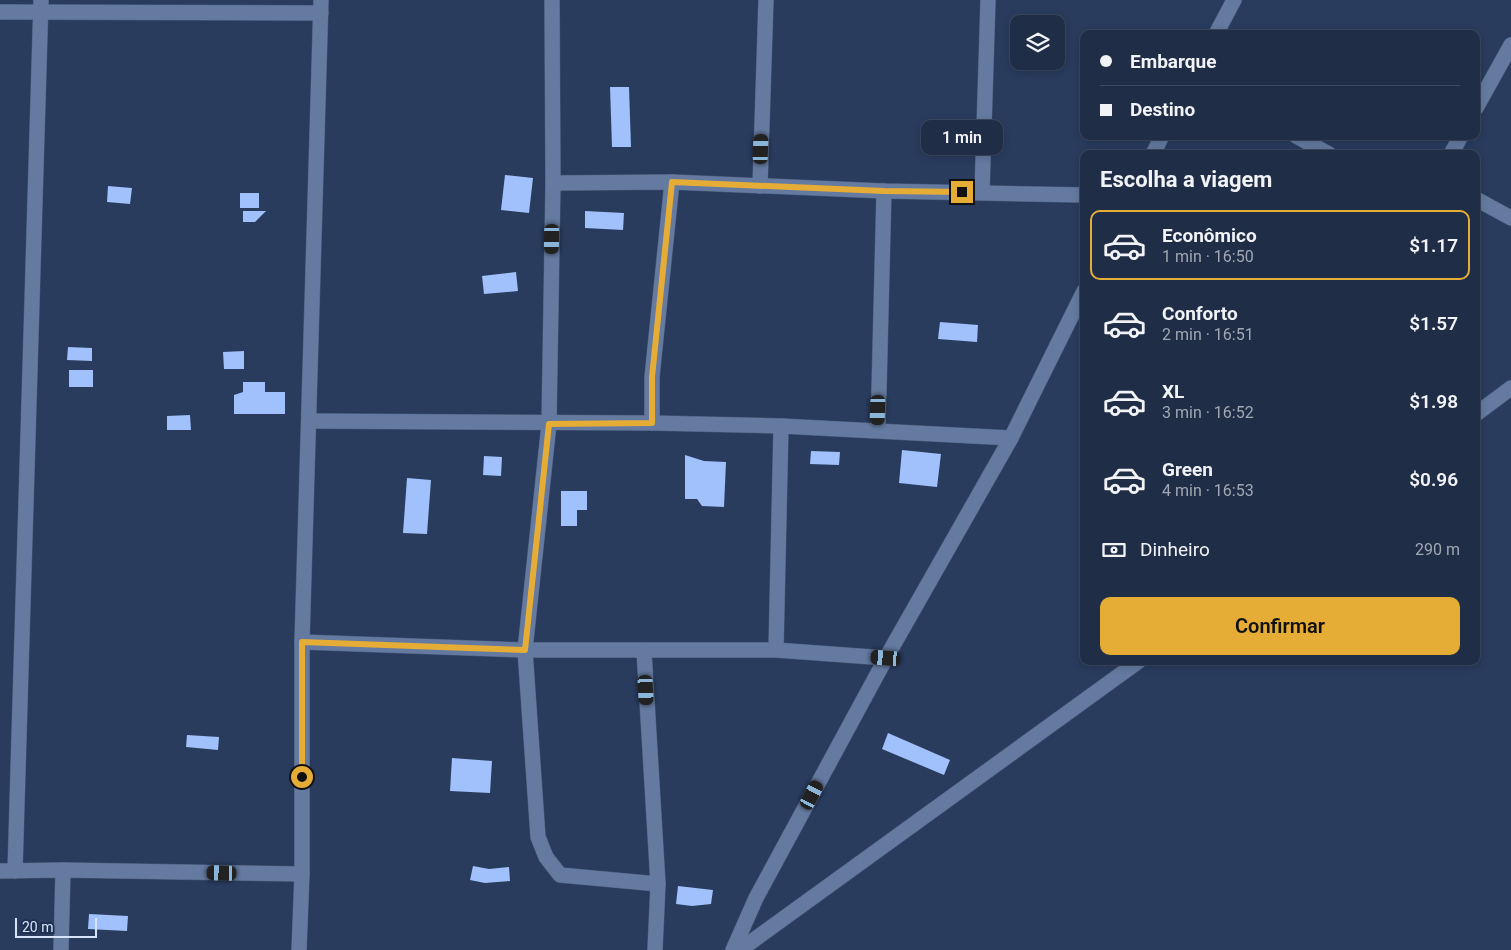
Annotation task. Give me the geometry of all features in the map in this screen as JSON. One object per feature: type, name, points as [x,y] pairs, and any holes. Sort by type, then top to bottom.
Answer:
[{"type":"street","points":[[552,0],[553,183],[549,424],[525,650],[538,837],[546,857],[560,875],[658,884]]},
{"type":"street","points":[[760,186],[766,0]]},
{"type":"street","points":[[982,192],[988,0]]},
{"type":"street","points":[[1218,30],[1234,0]]},
{"type":"street","points":[[41,6],[7,871],[63,870],[302,874]]},
{"type":"street","points":[[0,12],[41,6],[321,6],[302,642],[302,874],[300,950]]},
{"type":"street","points":[[1480,101],[1511,45]]},
{"type":"street","points":[[1303,140],[1322,150]]},
{"type":"street","points":[[553,183],[672,182],[884,191],[1080,195]]},
{"type":"street","points":[[652,423],[652,377],[672,182]]},
{"type":"street","points":[[878,430],[884,191]]},
{"type":"street","points":[[1480,201],[1511,218]]},
{"type":"street","points":[[733,950],[756,898],[886,658],[1011,438],[1080,299]]},
{"type":"street","points":[[1480,411],[1511,388]]},
{"type":"street","points":[[309,421],[549,424],[652,423],[780,426],[1011,438]]},
{"type":"street","points":[[776,650],[780,426]]},
{"type":"street","points":[[302,642],[525,650],[776,650],[886,658]]},
{"type":"street","points":[[644,651],[658,884],[655,950]]},
{"type":"street","points":[[740,950],[1133,665]]},
{"type":"street","points":[[61,950],[63,870]]},
{"type":"building","points":[[610,87],[629,87],[631,147],[612,147]]},
{"type":"building","points":[[505,175],[533,178],[529,213],[501,210]]},
{"type":"building","points":[[108,186],[132,188],[130,204],[107,202]]},
{"type":"building","points":[[240,193],[259,193],[259,208],[240,208]]},
{"type":"building","points":[[243,211],[266,211],[255,222],[243,222]]},
{"type":"building","points":[[585,211],[624,213],[623,230],[585,228]]},
{"type":"building","points":[[516,272],[518,291],[484,294],[482,276]]},
{"type":"building","points":[[940,322],[978,325],[977,342],[938,339]]},
{"type":"building","points":[[68,347],[92,348],[92,361],[67,360]]},
{"type":"building","points":[[244,351],[244,369],[224,369],[223,352]]},
{"type":"building","points":[[69,370],[93,370],[93,387],[69,387]]},
{"type":"building","points":[[243,382],[265,382],[265,392],[285,392],[285,414],[234,414],[234,395],[243,392]]},
{"type":"building","points":[[190,415],[191,430],[167,430],[167,416]]},
{"type":"building","points":[[902,450],[941,454],[937,487],[899,483]]},
{"type":"building","points":[[811,451],[840,452],[839,465],[810,464]]},
{"type":"building","points":[[685,455],[704,461],[726,462],[724,507],[702,506],[697,499],[685,499]]},
{"type":"building","points":[[484,456],[502,457],[501,476],[483,475]]},
{"type":"building","points":[[407,478],[431,480],[427,534],[403,533]]},
{"type":"building","points":[[561,491],[587,491],[587,510],[577,510],[577,526],[561,526]]},
{"type":"building","points":[[888,733],[950,760],[944,775],[882,749]]},
{"type":"building","points":[[187,735],[219,737],[218,750],[186,747]]},
{"type":"building","points":[[452,758],[492,761],[490,793],[450,791]]},
{"type":"building","points":[[473,866],[489,869],[509,867],[510,881],[485,883],[470,880]]},
{"type":"building","points":[[678,886],[713,890],[711,904],[692,906],[676,904]]},
{"type":"building","points":[[89,914],[128,916],[127,931],[88,929]]},
{"type":"route","points":[[302,777],[302,642],[525,650],[549,424],[652,423],[652,377],[672,182],[884,191],[962,192]]}]
